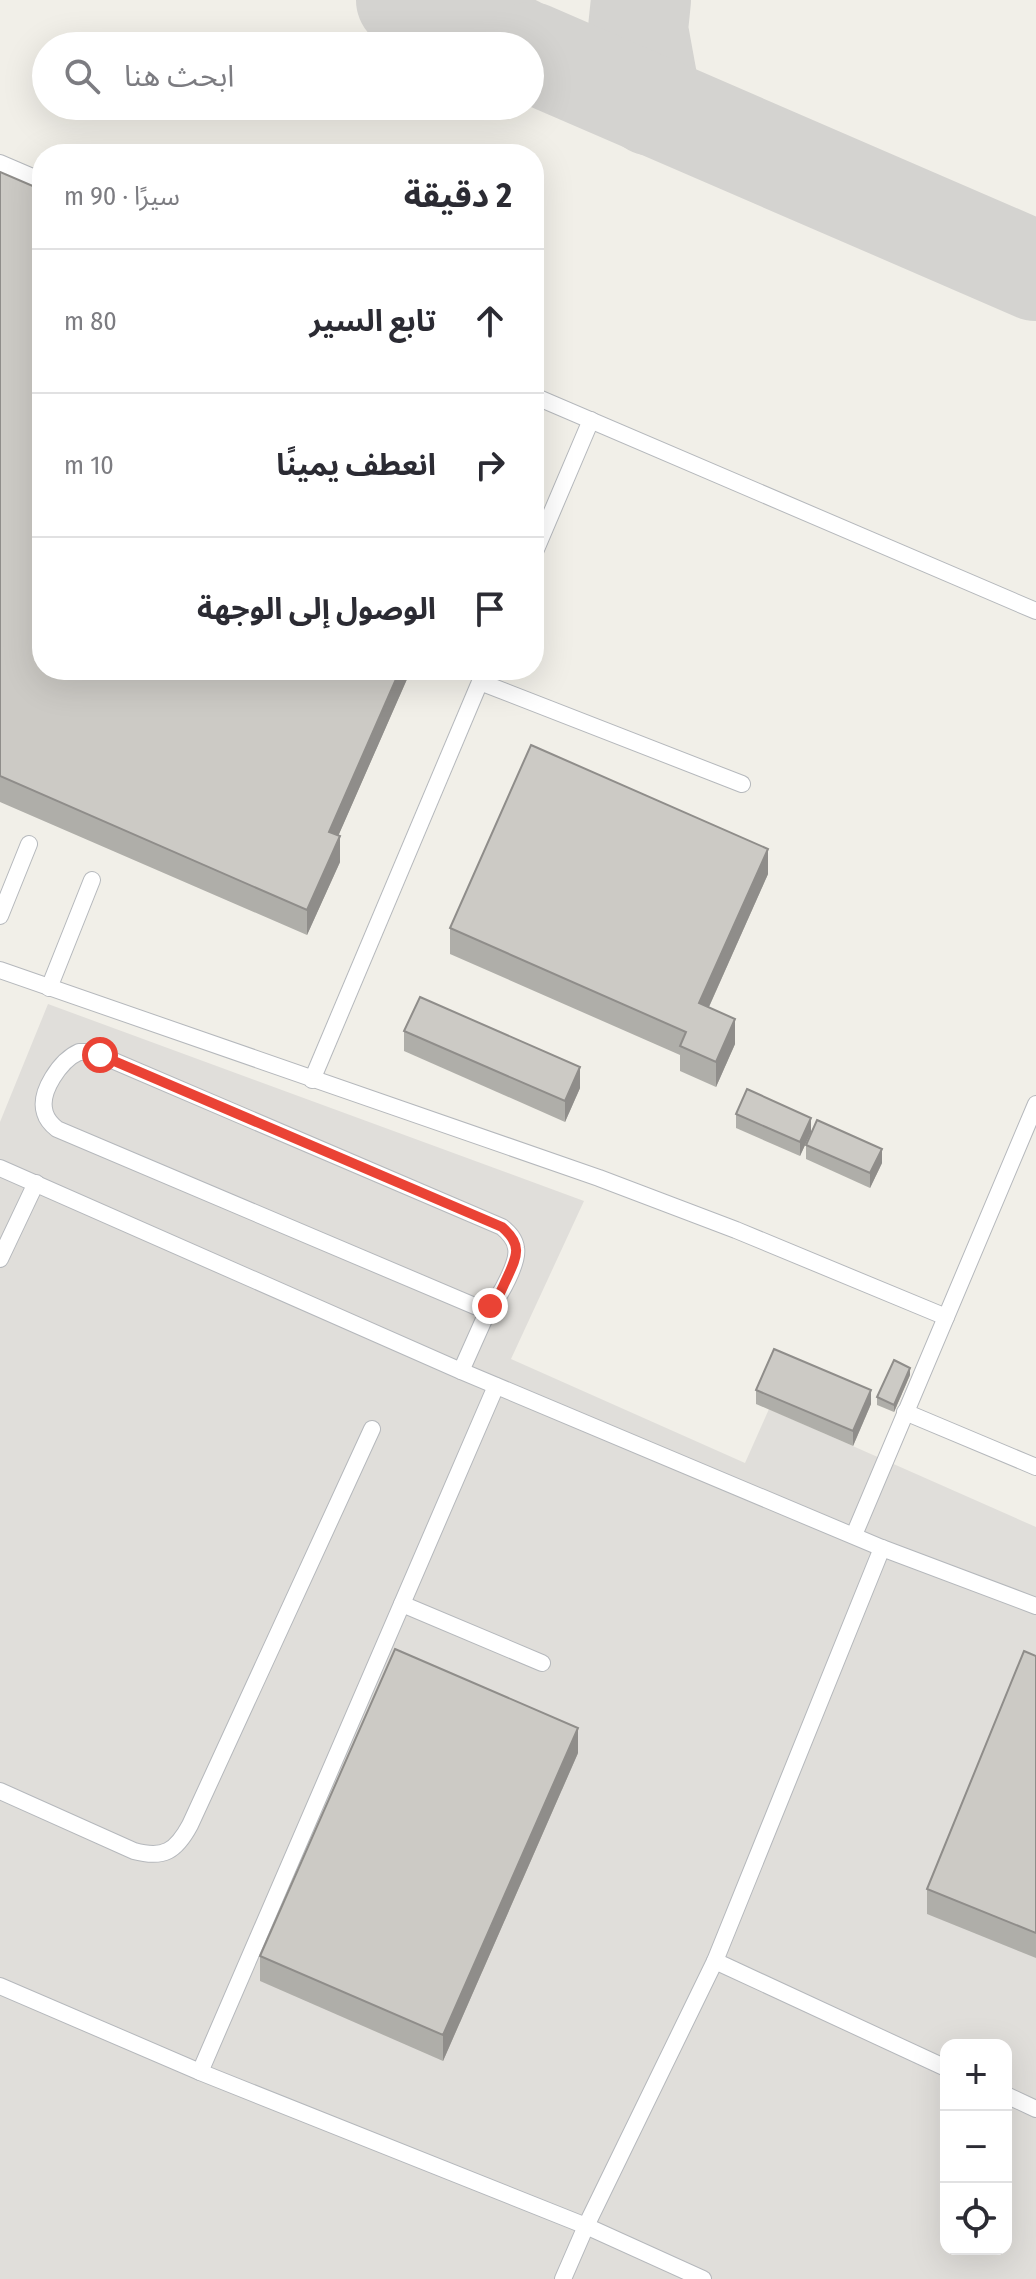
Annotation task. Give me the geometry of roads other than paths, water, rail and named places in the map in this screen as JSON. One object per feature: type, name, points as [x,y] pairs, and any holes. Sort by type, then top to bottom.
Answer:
[{"type":"lane","points":[[0,163],[32,177]]},
{"type":"lane","points":[[544,400],[1036,611]]},
{"type":"lane","points":[[544,530],[591,420]]},
{"type":"lane","points":[[312,1080],[481,680]]},
{"type":"lane","points":[[493,680],[742,784]]},
{"type":"lane","points":[[2,906],[29,844]]},
{"type":"lane","points":[[49,988],[92,880]]},
{"type":"lane","points":[[0,970],[613,1183],[946,1317]]},
{"type":"lane","points":[[461,1371],[517,1252],[510,1234],[502,1227],[90,1052],[70,1056],[56,1073],[43,1103],[44,1113],[57,1129],[477,1307],[490,1306]]},
{"type":"lane","points":[[854,1535],[1036,1104]]},
{"type":"lane","points":[[0,1168],[496,1386],[882,1548],[1036,1606]]},
{"type":"lane","points":[[0,1259],[36,1183]]},
{"type":"lane","points":[[200,2072],[496,1386]]},
{"type":"lane","points":[[905,1412],[1036,1467]]},
{"type":"lane","points":[[0,1791],[134,1851],[149,1855],[175,1847],[190,1825],[372,1429]]},
{"type":"lane","points":[[563,2279],[715,1961],[882,1548]]},
{"type":"lane","points":[[402,1604],[542,1663]]},
{"type":"lane","points":[[715,1961],[940,2065]]},
{"type":"lane","points":[[0,1986],[200,2072],[586,2226],[703,2279]]},
{"type":"lane","points":[[1012,2098],[1036,2109]]}]
